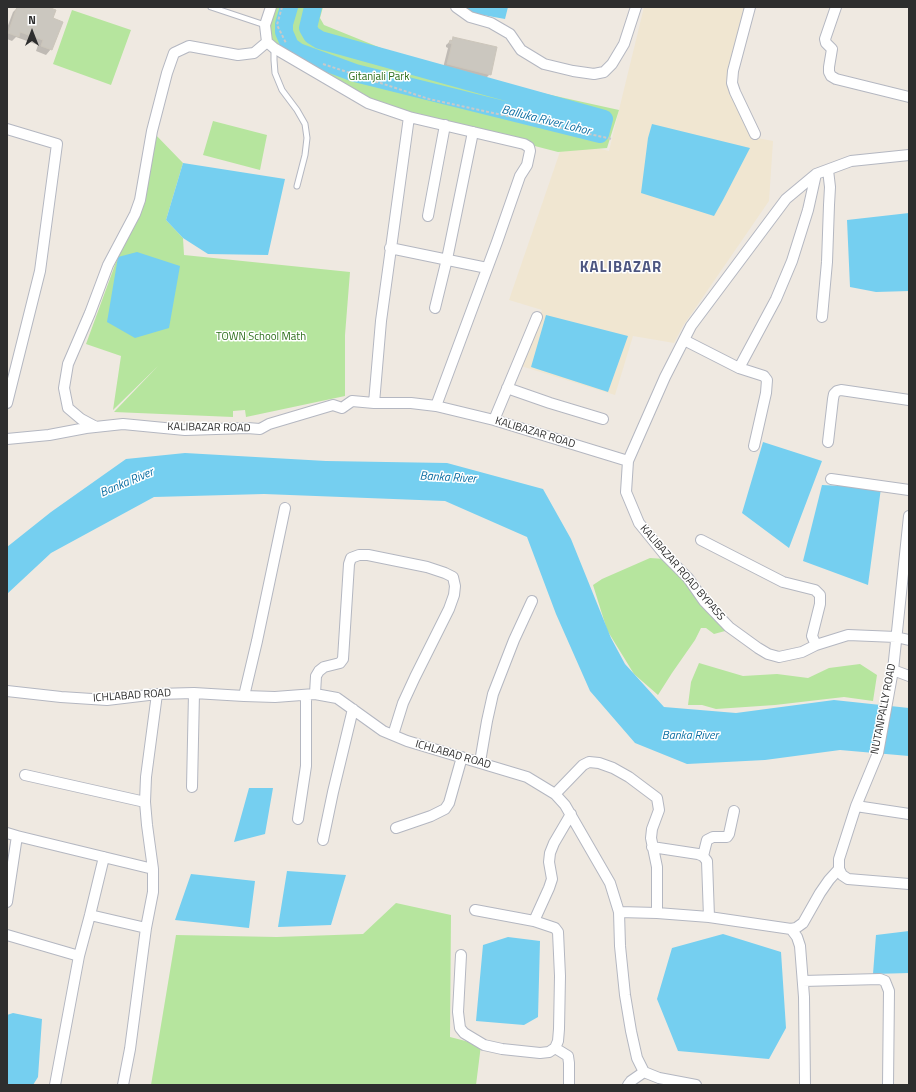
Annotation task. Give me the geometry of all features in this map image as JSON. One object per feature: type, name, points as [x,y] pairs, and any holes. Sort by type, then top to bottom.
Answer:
[{"type":"street","points":[[271,7],[265,25],[271,45],[368,103],[408,117],[524,144],[529,147],[530,151],[526,168],[520,176],[436,406]]},
{"type":"street","points":[[456,7],[470,17],[491,23],[510,34],[521,50],[544,64],[594,74],[604,72],[612,64],[624,44],[636,7]]},
{"type":"street","points":[[750,7],[733,71],[732,83],[755,134]]},
{"type":"street","points":[[836,7],[825,39],[826,43],[832,49],[829,67],[831,76],[836,79],[909,97]]},
{"type":"street","points":[[96,427],[81,419],[68,408],[64,388],[68,364],[90,313],[108,265],[135,214],[140,200],[152,131],[167,73],[174,53],[189,46],[238,55],[254,53],[271,45]]},
{"type":"street","points":[[374,403],[381,321],[408,117]]},
{"type":"street","points":[[428,216],[445,125]]},
{"type":"street","points":[[7,129],[57,144],[40,271],[10,381],[7,403]]},
{"type":"street","points":[[435,308],[447,259],[473,132]]},
{"type":"street","points":[[628,461],[665,377],[690,326],[786,199],[816,174],[851,161],[909,155]]},
{"type":"street","points":[[822,317],[827,262],[830,187],[828,170]]},
{"type":"street","points":[[739,368],[776,299],[792,261],[808,210],[816,174]]},
{"type":"street","points":[[390,248],[487,268]]},
{"type":"street","points":[[494,420],[537,317]]},
{"type":"street","points":[[684,340],[739,368],[764,376],[767,380],[766,393],[754,446]]},
{"type":"street","points":[[507,388],[602,419]]},
{"type":"street","points":[[828,442],[833,399],[834,394],[837,391],[841,390],[909,400]]},
{"type":"street","name":"KALIBAZAR ROAD","points":[[7,439],[49,435],[123,424],[185,430],[260,429],[269,424],[333,405],[342,408],[352,401],[374,403],[410,403],[436,406],[494,420],[628,461]]},
{"type":"street","name":"KALIBAZAR ROAD BYPASS","points":[[628,461],[626,492],[639,523],[665,555],[688,578],[704,601],[729,627],[758,648],[768,654],[779,657],[802,652],[816,645],[848,635],[896,637],[909,640]]},
{"type":"street","points":[[830,479],[909,490]]},
{"type":"street","points":[[244,696],[285,508]]},
{"type":"street","name":"NUTANPALLY ROAD","points":[[839,869],[839,858],[856,806],[878,753],[893,670],[896,637],[905,590],[909,516]]},
{"type":"street","points":[[701,540],[783,582],[815,590],[820,595],[820,604],[812,636],[816,645]]},
{"type":"street","points":[[298,819],[306,766],[311,695],[316,676],[319,671],[324,667],[340,663],[343,658],[349,564],[351,558],[359,555],[368,555],[445,572],[453,578],[455,586],[454,595],[449,609],[403,703],[392,735]]},
{"type":"street","points":[[480,762],[493,694],[514,640],[532,601]]},
{"type":"street","points":[[893,670],[909,676]]},
{"type":"street","name":"ICHLABAD ROAD","points":[[7,691],[107,700],[157,694],[194,692],[244,696],[311,695],[337,698],[353,708],[383,731],[392,735],[407,741],[527,777],[555,794],[571,814],[610,883],[618,912],[621,960],[629,1024],[637,1058],[644,1072]]},
{"type":"street","points":[[192,787],[194,692]]},
{"type":"street","points":[[123,1085],[130,1049],[146,928],[153,892],[153,869],[145,802],[146,777],[157,694]]},
{"type":"street","points":[[323,840],[353,708]]},
{"type":"street","points":[[396,828],[431,816],[445,809],[449,803],[462,757]]},
{"type":"street","points":[[555,794],[583,765],[589,762],[599,763],[613,768],[629,777],[657,798],[659,810],[652,830],[651,838],[657,867],[657,913]]},
{"type":"street","points":[[25,774],[145,802]]},
{"type":"street","points":[[856,806],[909,814]]},
{"type":"street","points":[[709,917],[708,867],[704,856],[707,840],[713,837],[727,837],[734,811]]},
{"type":"street","points":[[534,921],[552,879],[549,862],[550,853],[554,842],[571,814]]},
{"type":"street","points":[[7,833],[153,869]]},
{"type":"street","points":[[7,902],[17,836]]},
{"type":"street","points":[[652,847],[704,856]]},
{"type":"street","points":[[55,1085],[79,956],[104,857]]},
{"type":"street","points":[[618,912],[709,917],[790,929],[796,928],[803,923],[820,893],[839,869],[842,875],[848,879],[909,884]]},
{"type":"street","points":[[461,955],[458,1012],[460,1028],[464,1033],[484,1045],[502,1049],[540,1053],[549,1052],[555,1048],[558,1041],[559,1029],[560,976],[558,932],[555,928],[534,921],[475,910]]},
{"type":"street","points":[[90,916],[146,928]]},
{"type":"street","points":[[790,929],[797,937],[800,946],[803,981],[805,1085]]},
{"type":"street","points":[[7,935],[79,956]]},
{"type":"street","points":[[803,981],[880,980],[885,982],[889,991],[888,1085]]},
{"type":"street","points":[[555,1048],[568,1056],[569,1085]]},
{"type":"street","points":[[628,1085],[631,1081],[644,1072],[659,1078],[696,1085]]},
{"type":"lane","points":[[211,7],[265,25]]},
{"type":"lane","points":[[271,45],[275,73],[282,90],[297,110],[304,124],[307,138],[305,155],[297,186]]},
{"type":"path","points":[[282,7],[277,25],[288,46]]},
{"type":"path","points":[[318,63],[429,99],[612,139]]},
{"type":"shaded area","points":[[644,7],[746,7],[726,82],[752,137],[773,141],[769,201],[683,326],[674,343],[633,336],[615,395],[521,366],[542,310],[509,300],[564,140],[609,151]]},
{"type":"green space","name":"Gitanjali Park","points":[[271,7],[323,7],[320,18],[324,25],[433,69],[619,110],[607,148],[558,152],[368,103],[267,42]]},
{"type":"green space","points":[[72,10],[131,30],[111,85],[53,64]]},
{"type":"green space","points":[[213,121],[267,135],[260,170],[203,155]]},
{"type":"green space","name":"TOWN School Math","points":[[153,132],[183,163],[166,220],[183,238],[184,255],[350,272],[345,335],[345,396],[246,417],[245,410],[233,411],[233,417],[114,412],[158,366],[113,410],[121,356],[86,344],[123,243],[141,201]]},
{"type":"green space","points":[[650,558],[665,559],[725,626],[725,631],[714,634],[706,628],[701,628],[695,640],[658,695],[634,674],[607,630],[593,585],[602,579]]},
{"type":"green space","points":[[699,663],[743,676],[777,674],[808,678],[829,668],[860,664],[877,675],[873,701],[844,697],[775,705],[716,709],[702,705],[688,705],[691,682]]},
{"type":"green space","points":[[396,903],[451,915],[450,1037],[481,1045],[476,1085],[151,1085],[176,935],[277,937],[363,934]]},
{"type":"water","points":[[464,7],[508,7],[505,19],[472,13]]},
{"type":"water","points":[[652,124],[750,148],[714,216],[641,193],[648,138]]},
{"type":"water","points":[[183,163],[285,179],[268,255],[208,254],[183,238],[166,220]]},
{"type":"water","points":[[909,213],[909,291],[876,292],[850,287],[847,220]]},
{"type":"water","points":[[137,252],[180,266],[169,328],[135,338],[107,322],[118,257]]},
{"type":"water","points":[[546,315],[628,336],[608,392],[531,367]]},
{"type":"water","points":[[763,442],[822,461],[789,548],[742,513]]},
{"type":"water","name":"Banka River","points":[[185,453],[326,461],[447,463],[543,489],[571,539],[611,638],[625,664],[664,707],[736,713],[834,700],[909,708],[909,756],[840,750],[765,760],[687,764],[635,743],[590,691],[556,614],[527,537],[445,501],[264,494],[154,497],[51,553],[7,594],[7,547],[51,512],[126,459]]},
{"type":"water","points":[[822,485],[881,488],[868,585],[803,561]]},
{"type":"water","points":[[249,788],[273,788],[265,834],[234,842]]},
{"type":"water","points":[[287,871],[346,875],[331,925],[278,927]]},
{"type":"water","points":[[191,874],[255,881],[249,928],[175,920]]},
{"type":"water","points":[[909,931],[909,973],[873,974],[876,935]]},
{"type":"water","points":[[723,934],[781,952],[786,1028],[769,1059],[678,1051],[657,999],[672,948]]},
{"type":"water","points":[[508,937],[540,941],[538,1017],[524,1025],[476,1021],[483,945]]},
{"type":"water","points":[[13,1013],[42,1019],[38,1077],[33,1085],[7,1085],[7,1015]]},
{"type":"building","points":[[17,7],[48,7],[56,10],[53,18],[63,22],[52,50],[41,46],[43,40],[20,32],[19,37],[8,33]]},
{"type":"building","points":[[453,37],[497,47],[491,75],[447,64],[452,44],[449,43],[450,40],[452,41]]},
{"type":"waterway","name":"Balluka River Lohor","points":[[289,7],[284,24],[284,32],[290,46],[298,52],[355,73],[600,134],[604,119],[320,40],[312,35],[308,28],[313,7]]},
{"type":"district","name":"KALIBAZAR","points":[[621,268]]}]
